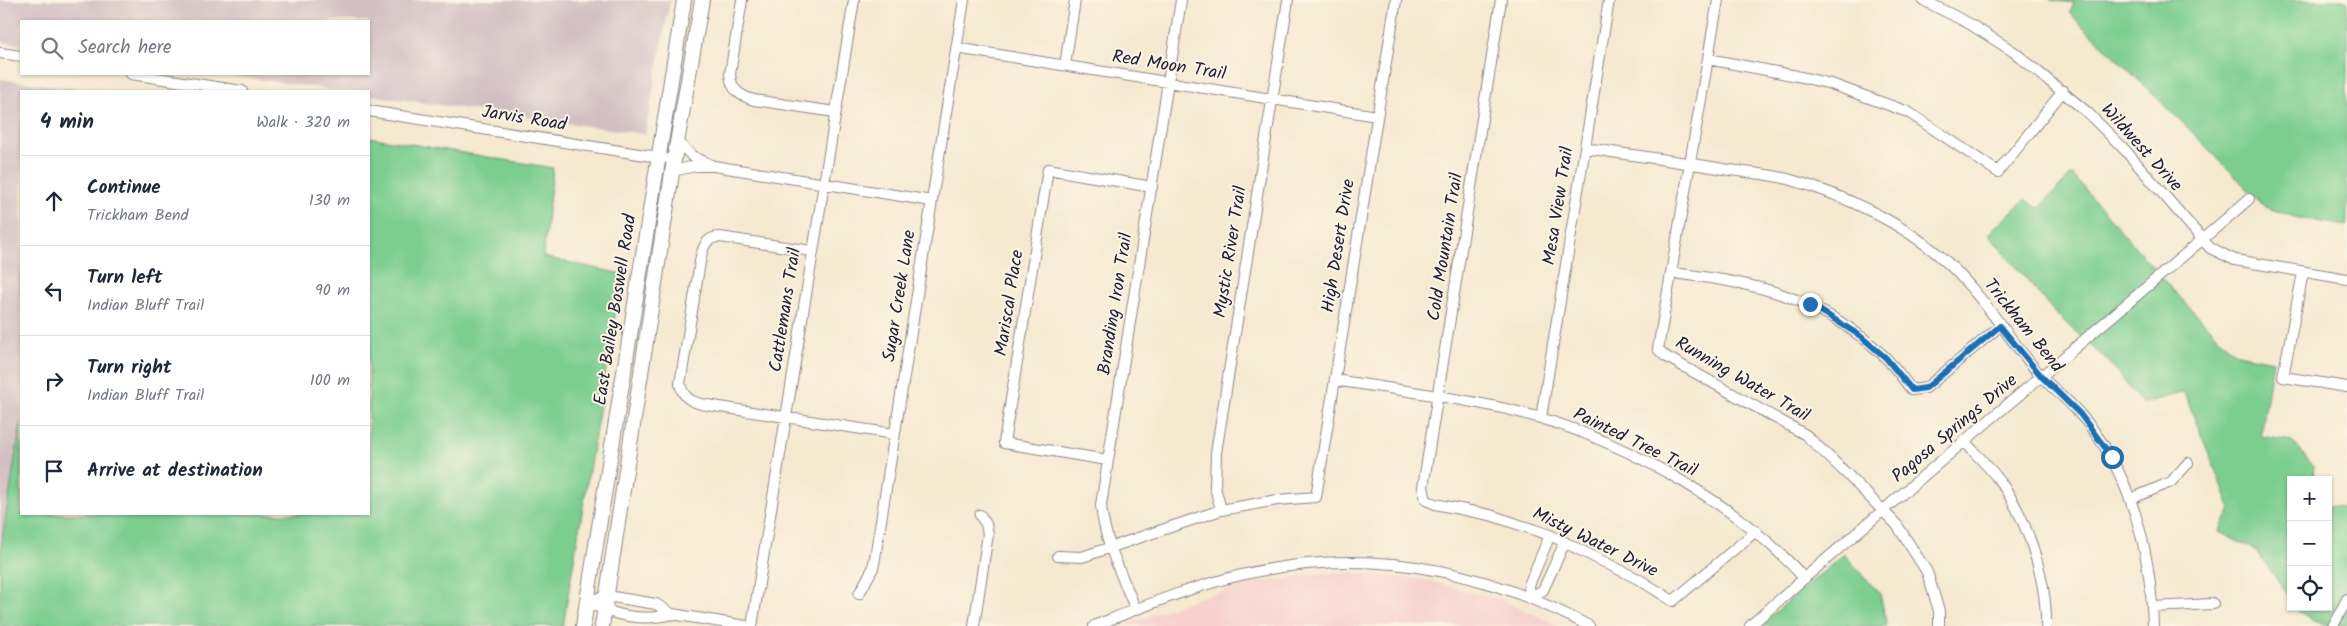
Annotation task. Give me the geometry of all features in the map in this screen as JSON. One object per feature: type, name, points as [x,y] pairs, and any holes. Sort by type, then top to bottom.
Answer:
[{"type":"main road","name":"East Bailey Boswell Road","points":[[583,626],[684,0]]},
{"type":"main road","name":"East Bailey Boswell Road","points":[[602,626],[673,165],[702,0]]},
{"type":"street","points":[[742,0],[730,74],[730,84],[734,90],[743,97],[754,100],[835,112]]},
{"type":"street","name":"Cattlemans Trail","points":[[752,626],[854,0]]},
{"type":"street","name":"Sugar Creek Lane","points":[[860,594],[873,568],[964,0]]},
{"type":"street","points":[[1065,65],[1075,0]]},
{"type":"street","name":"Branding Iron Trail","points":[[1135,608],[1111,547],[1102,518],[1101,505],[1182,0]]},
{"type":"street","name":"Mystic River Trail","points":[[1221,510],[1215,487],[1216,454],[1288,0]]},
{"type":"street","name":"High Desert Drive","points":[[1221,510],[1277,500],[1316,497],[1396,0]]},
{"type":"street","name":"Cold Mountain Trail","points":[[1426,500],[1423,487],[1502,0]]},
{"type":"street","name":"Mesa View Trail","points":[[1540,418],[1609,0]]},
{"type":"street","name":"Running Water Trail","points":[[1718,0],[1658,349],[1665,356],[1806,435],[1883,510],[1896,525],[1927,572],[1939,611],[1939,626]]},
{"type":"street","name":"Wildwest Drive","points":[[1923,0],[1962,20],[2014,52],[2063,91],[2124,149],[2201,240],[2210,248],[2235,260],[2347,279]]},
{"type":"street","name":"Red Moon Trail","points":[[956,48],[1377,116]]},
{"type":"street","points":[[0,53],[20,56]]},
{"type":"street","points":[[1708,59],[1831,84],[1908,112],[1998,172],[2063,91]]},
{"type":"street","points":[[138,75],[235,90]]},
{"type":"street","name":"Jarvis Road","points":[[370,111],[660,158],[673,165],[714,166]]},
{"type":"street","points":[[677,142],[692,156],[714,166],[932,201]]},
{"type":"street","name":"Trickham Bend","points":[[1585,148],[1786,179],[1824,191],[1858,205],[1894,224],[1949,264],[1973,289],[2000,326],[2042,377],[2080,414],[2107,450],[2131,499],[2146,554],[2153,606],[2153,626]]},
{"type":"street","name":"Mariscal Place","points":[[1107,460],[1004,443],[1048,169],[1152,187]]},
{"type":"street","name":"Pagosa Springs Drive","points":[[1750,626],[1883,510],[1966,442],[2249,199]]},
{"type":"street","points":[[812,251],[720,237],[714,237],[708,241],[703,247],[701,256],[680,384],[686,398],[701,404],[894,434]]},
{"type":"street","points":[[2303,272],[2283,378],[2347,387]]},
{"type":"street","points":[[1672,273],[1723,278],[1773,290],[1810,304],[1859,335],[1886,358],[1912,390],[1926,388],[2000,326]]},
{"type":"street","name":"Painted Tree Trail","points":[[1335,380],[1506,409],[1540,418],[1599,440],[1703,494],[1733,513],[1785,556],[1804,578]]},
{"type":"street","points":[[1966,442],[1997,478],[2019,515],[2038,565],[2046,606],[2046,626]]},
{"type":"street","points":[[2131,499],[2171,482],[2188,463]]},
{"type":"street","name":"Misty Water Drive","points":[[1426,500],[1435,504],[1490,515],[1550,535],[1640,580],[1673,601],[1756,531]]},
{"type":"street","points":[[1058,556],[1082,558],[1221,510]]},
{"type":"street","points":[[974,626],[988,534],[986,524],[980,515]]},
{"type":"street","points":[[1530,598],[1530,585],[1550,535]]},
{"type":"street","points":[[1530,598],[1543,590],[1564,542]]},
{"type":"street","points":[[1094,626],[1135,608],[1240,575],[1281,567],[1332,561],[1399,565],[1436,570],[1491,583],[1530,598],[1588,626]]},
{"type":"street","points":[[587,601],[607,596],[656,604],[672,614],[746,626]]},
{"type":"street","points":[[2333,626],[2347,598]]},
{"type":"street","points":[[587,601],[604,611],[654,619],[672,614]]},
{"type":"street","points":[[2153,606],[2213,604]]},
{"type":"shaded area","points":[[0,0],[670,0],[645,134],[370,95],[370,90],[335,90],[227,75],[370,75],[370,20],[20,20],[20,45],[0,41]]},
{"type":"shaded area","points":[[0,79],[75,90],[20,90],[20,428],[0,554]]},
{"type":"shaded area","points":[[1329,573],[1356,573],[1422,579],[1502,600],[1559,626],[1122,626],[1192,600],[1252,583]]},
{"type":"green space","points":[[2050,0],[2347,0],[2347,226],[2298,218],[2265,207],[2186,126],[2069,13],[2074,3]]},
{"type":"green space","points":[[370,137],[553,168],[543,257],[622,274],[563,626],[0,626],[0,554],[20,428],[20,515],[370,515]]},
{"type":"green space","points":[[2072,174],[2169,286],[2234,353],[2273,361],[2261,436],[2292,441],[2314,467],[2313,476],[2287,476],[2287,594],[2257,551],[2219,532],[2231,509],[2184,392],[2142,404],[2108,361],[2056,314],[1988,234],[2025,199],[2039,208]]},
{"type":"green space","points":[[2332,506],[2347,507],[2347,626],[2319,623],[2299,611],[2332,611]]},
{"type":"green space","points":[[1844,554],[1880,594],[1887,626],[1759,626]]},
{"type":"route","points":[[1810,304],[1859,335],[1886,358],[1912,390],[1926,388],[2000,326],[2042,377],[2080,414],[2112,457]]}]
